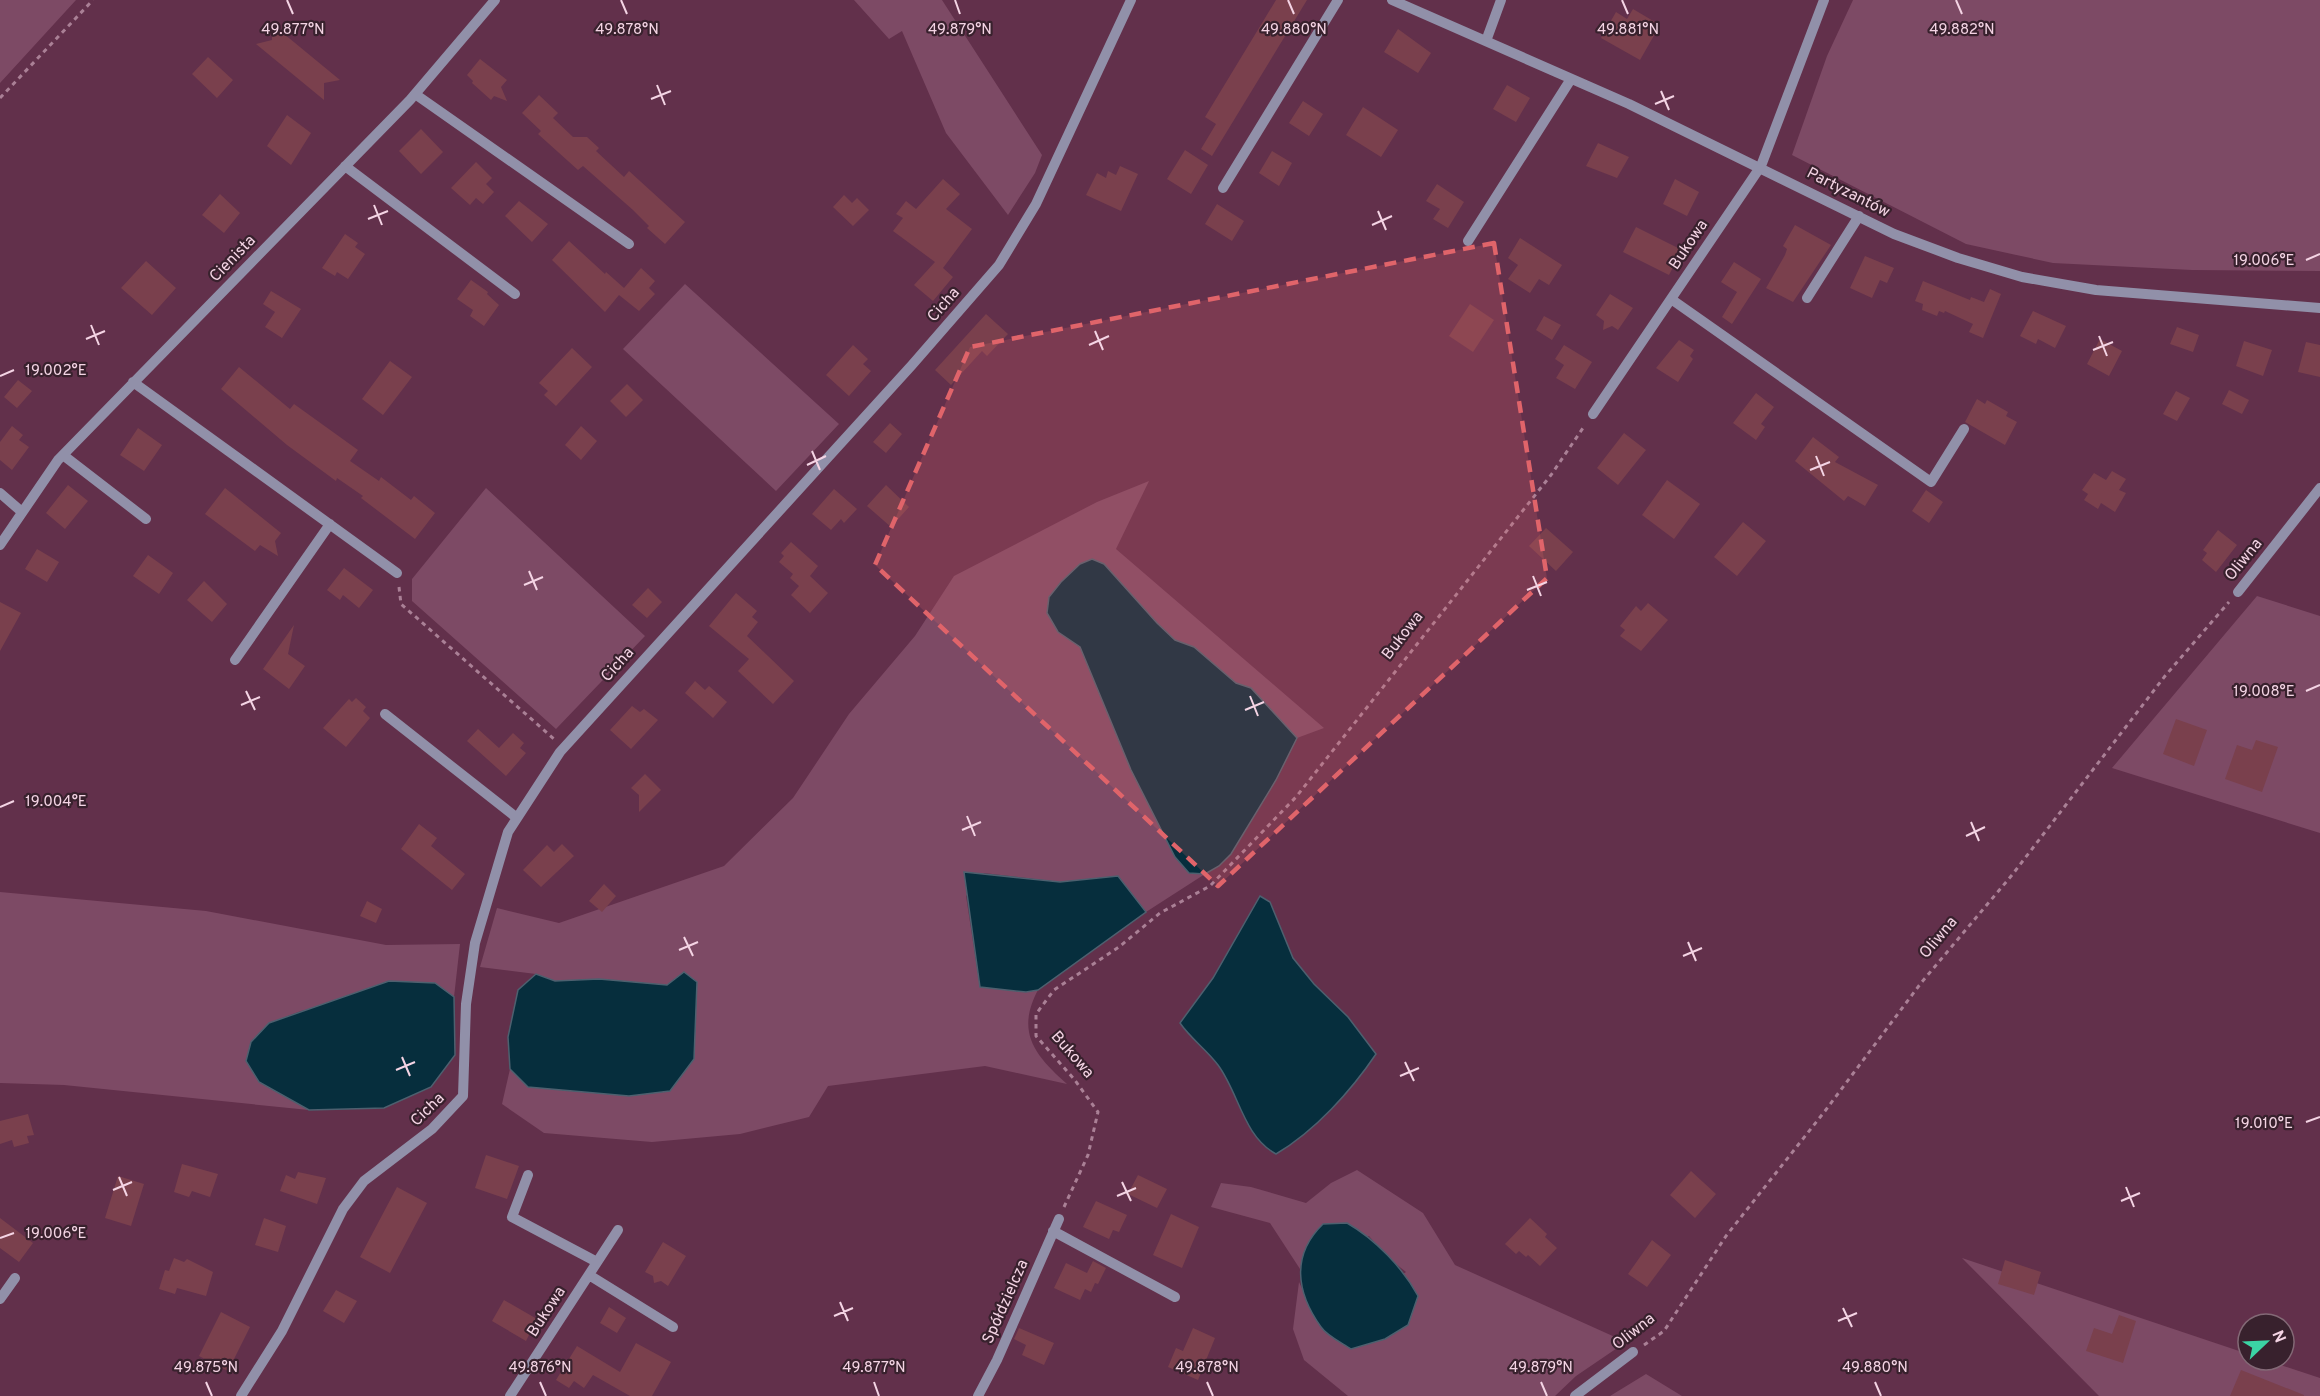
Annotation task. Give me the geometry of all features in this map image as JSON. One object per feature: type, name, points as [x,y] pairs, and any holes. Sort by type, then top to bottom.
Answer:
[{"type":"street","name":"Cienista","points":[[0,545],[63,455],[415,94],[495,0]]},
{"type":"street","name":"Cicha","points":[[241,1396],[282,1331],[344,1209],[364,1181],[432,1129],[463,1096],[466,1004],[475,943],[508,832],[564,747],[912,365],[999,265],[1036,204],[1131,0]]},
{"type":"street","points":[[1223,188],[1338,0]]},
{"type":"street","name":"Partyzantów","points":[[1392,0],[1761,166],[1894,234],[1958,258],[2022,277],[2096,290],[2320,308]]},
{"type":"street","points":[[1486,41],[1501,0]]},
{"type":"street","name":"Bukowa","points":[[1593,414],[1761,166],[1824,0]]},
{"type":"street","points":[[1468,241],[1571,79]]},
{"type":"street","points":[[415,94],[629,244]]},
{"type":"street","points":[[345,166],[515,294]]},
{"type":"street","points":[[1807,298],[1859,216]]},
{"type":"street","points":[[1671,299],[1748,356],[1931,482],[1964,429]]},
{"type":"street","points":[[133,382],[397,573]]},
{"type":"street","points":[[63,455],[146,519]]},
{"type":"street","name":"Oliwna","points":[[2238,592],[2320,488]]},
{"type":"street","points":[[0,493],[22,512]]},
{"type":"street","points":[[235,660],[330,524]]},
{"type":"street","points":[[385,714],[517,819]]},
{"type":"street","points":[[528,1175],[512,1217],[597,1263]]},
{"type":"street","name":"Spółdzielcza","points":[[978,1396],[997,1360],[1059,1219]]},
{"type":"street","name":"Bukowa","points":[[510,1396],[618,1230]]},
{"type":"street","points":[[1053,1231],[1175,1297]]},
{"type":"street","points":[[589,1275],[673,1327]]},
{"type":"street","points":[[0,1299],[15,1278]]},
{"type":"street","name":"Oliwna","points":[[1575,1396],[1633,1352]]},
{"type":"path","points":[[0,98],[93,0]]},
{"type":"path","name":"Bukowa","points":[[1059,1219],[1088,1155],[1098,1112],[1074,1079],[1036,1036],[1036,1014],[1054,990],[1119,947],[1160,913],[1210,886],[1296,797],[1551,475],[1593,414]]},
{"type":"path","points":[[397,573],[401,604],[564,747]]},
{"type":"path","name":"Oliwna","points":[[1633,1352],[1664,1331],[1726,1236],[1825,1112],[1921,983],[2012,875],[2165,676],[2238,592]]},
{"type":"highlighted area","points":[[1494,243],[1547,578],[1218,886],[875,565],[970,347]]},
{"type":"shaded area","points":[[0,0],[76,0],[0,83]]},
{"type":"shaded area","points":[[854,0],[942,0],[1042,155],[1035,173],[1008,215],[946,133],[902,31],[889,39]]},
{"type":"shaded area","points":[[1853,0],[2320,0],[2320,271],[2192,270],[2053,263],[1966,244],[1792,155],[1827,56]]},
{"type":"shaded area","points":[[685,284],[839,424],[776,491],[623,349]]},
{"type":"shaded area","points":[[1149,481],[1116,549],[1324,728],[1297,738],[1251,688],[1236,683],[1194,647],[1175,640],[1104,564],[1061,582],[1049,597],[1047,613],[1058,632],[1080,647],[1131,770],[1189,873],[1205,874],[1146,912],[1118,876],[1060,882],[984,873],[966,896],[980,987],[1026,992],[1038,990],[1028,1019],[1032,1043],[1046,1064],[1067,1084],[985,1066],[828,1086],[809,1117],[740,1134],[652,1142],[544,1133],[502,1104],[510,1069],[528,1087],[629,1096],[667,986],[599,979],[555,981],[536,974],[480,967],[497,908],[559,923],[724,866],[793,798],[849,714],[915,636],[954,576],[1097,502]]},
{"type":"shaded area","points":[[486,488],[645,636],[556,729],[412,601],[412,579]]},
{"type":"shaded area","points":[[2257,596],[2320,616],[2320,833],[2112,768]]},
{"type":"shaded area","points":[[0,892],[206,911],[386,945],[460,944],[454,997],[435,983],[301,1011],[269,1023],[259,1082],[309,1110],[64,1085],[0,1083]]},
{"type":"shaded area","points":[[1357,1170],[1423,1213],[1455,1265],[1626,1342],[1576,1376],[1555,1396],[1348,1396],[1304,1360],[1293,1329],[1299,1282],[1321,1328],[1406,1272],[1386,1256],[1369,1236],[1303,1259],[1300,1269],[1270,1223],[1211,1207],[1221,1183],[1251,1187],[1306,1203],[1331,1183]]},
{"type":"shaded area","points":[[1962,1258],[2236,1350],[2236,1372],[2296,1372],[2296,1370],[2320,1378],[2320,1396],[2099,1396]]},
{"type":"shaded area","points":[[1646,1374],[1682,1396],[1610,1396]]},
{"type":"water","points":[[1092,559],[1104,564],[1175,640],[1194,647],[1236,683],[1251,688],[1297,738],[1276,780],[1231,854],[1219,866],[1205,874],[1189,873],[1175,857],[1131,770],[1080,647],[1058,632],[1047,613],[1049,597],[1061,582],[1080,564]]},
{"type":"water","points":[[964,872],[1060,882],[1118,876],[1146,912],[1038,990],[1026,992],[980,987]]},
{"type":"water","points":[[1260,896],[1270,902],[1293,958],[1314,984],[1348,1017],[1376,1054],[1355,1082],[1318,1122],[1276,1154],[1256,1136],[1218,1065],[1180,1023],[1213,978]]},
{"type":"water","points":[[684,972],[697,982],[694,1059],[670,1091],[629,1096],[528,1087],[510,1069],[508,1037],[518,990],[536,974],[555,981],[599,979],[667,985]]},
{"type":"water","points":[[389,981],[435,983],[454,997],[455,1055],[431,1087],[384,1108],[309,1110],[259,1082],[246,1061],[251,1042],[269,1023]]},
{"type":"water","points":[[1347,1223],[1368,1237],[1387,1255],[1405,1275],[1418,1296],[1408,1325],[1385,1339],[1351,1349],[1321,1327],[1306,1300],[1301,1274],[1306,1248],[1323,1224]]},
{"type":"building","points":[[1276,0],[1307,0],[1212,156],[1201,149],[1216,124],[1205,117]]},
{"type":"building","points":[[1633,9],[1660,25],[1640,60],[1601,38],[1616,12],[1627,19]]},
{"type":"building","points":[[272,24],[340,80],[324,83],[324,100],[256,44],[272,40]]},
{"type":"building","points":[[1398,29],[1431,53],[1418,73],[1384,52]]},
{"type":"building","points":[[208,57],[233,80],[217,98],[192,74]]},
{"type":"building","points":[[480,59],[507,80],[501,87],[507,101],[494,96],[491,100],[472,83],[473,81],[467,75]]},
{"type":"building","points":[[1507,85],[1530,98],[1516,122],[1493,109]]},
{"type":"building","points":[[539,95],[558,113],[553,118],[573,137],[587,137],[599,148],[596,151],[624,177],[629,171],[685,222],[665,244],[647,228],[649,226],[633,210],[583,166],[578,170],[538,134],[541,131],[522,113]]},
{"type":"building","points":[[1303,101],[1323,114],[1309,136],[1289,123]]},
{"type":"building","points":[[1363,107],[1398,130],[1381,157],[1346,135]]},
{"type":"building","points":[[287,115],[311,133],[291,165],[267,146]]},
{"type":"building","points":[[421,129],[443,152],[421,174],[399,151]]},
{"type":"building","points":[[1598,143],[1629,157],[1617,178],[1586,166]]},
{"type":"building","points":[[1185,150],[1208,165],[1191,194],[1167,179]]},
{"type":"building","points":[[1272,151],[1292,163],[1279,186],[1259,173]]},
{"type":"building","points":[[476,162],[492,178],[486,184],[494,192],[483,204],[476,198],[470,205],[451,188]]},
{"type":"building","points":[[1120,166],[1138,174],[1121,211],[1086,195],[1097,173],[1106,178],[1108,171],[1116,175]]},
{"type":"building","points":[[943,179],[960,194],[946,209],[972,229],[943,268],[953,277],[933,301],[914,285],[935,262],[893,231],[903,218],[896,214],[906,201],[916,209]]},
{"type":"building","points":[[1675,179],[1699,192],[1687,216],[1663,204]]},
{"type":"building","points":[[1437,184],[1464,202],[1448,228],[1433,219],[1440,209],[1426,201]]},
{"type":"building","points":[[220,194],[240,213],[224,233],[202,215]]},
{"type":"building","points":[[844,195],[852,203],[857,198],[869,210],[853,226],[833,207]]},
{"type":"building","points":[[519,201],[548,224],[532,242],[505,216]]},
{"type":"building","points":[[1217,204],[1244,221],[1232,241],[1205,224]]},
{"type":"building","points":[[1795,225],[1831,245],[1793,302],[1766,288],[1785,255],[1787,249],[1783,246]]},
{"type":"building","points":[[1636,227],[1682,250],[1669,275],[1623,252]]},
{"type":"building","points":[[345,234],[358,243],[355,247],[365,254],[348,279],[337,272],[335,276],[322,268]]},
{"type":"building","points":[[1520,238],[1562,265],[1549,285],[1539,279],[1530,293],[1508,279],[1518,265],[1508,258]]},
{"type":"building","points":[[569,241],[624,288],[641,268],[655,281],[649,288],[655,294],[639,311],[619,295],[605,312],[552,260]]},
{"type":"building","points":[[1865,256],[1894,268],[1887,283],[1880,280],[1872,298],[1850,288]]},
{"type":"building","points":[[146,261],[176,288],[152,315],[121,288]]},
{"type":"building","points":[[1734,262],[1761,279],[1732,324],[1722,317],[1737,292],[1721,282]]},
{"type":"building","points":[[471,280],[488,292],[487,294],[499,305],[484,326],[470,316],[473,310],[457,299]]},
{"type":"building","points":[[1923,281],[1970,300],[1971,297],[1984,302],[1990,289],[2001,294],[1983,338],[1969,332],[1973,324],[1945,311],[1944,313],[1939,311],[1937,316],[1922,310],[1923,304],[1915,301]]},
{"type":"building","points":[[271,291],[301,309],[282,338],[265,327],[275,312],[263,304]]},
{"type":"building","points":[[1610,294],[1633,308],[1618,330],[1612,326],[1603,330],[1604,321],[1596,315]]},
{"type":"building","points":[[1470,304],[1494,320],[1473,352],[1449,336]]},
{"type":"building","points":[[2033,311],[2066,326],[2055,348],[2038,339],[2036,344],[2020,336]]},
{"type":"building","points":[[986,314],[1008,334],[987,356],[982,351],[951,385],[935,370]]},
{"type":"building","points":[[1544,316],[1561,325],[1552,340],[1536,330]]},
{"type":"building","points":[[2177,327],[2199,335],[2193,352],[2170,344]]},
{"type":"building","points":[[2100,339],[2122,351],[2109,376],[2087,364]]},
{"type":"building","points":[[1679,340],[1694,350],[1690,356],[1693,359],[1678,382],[1656,368]]},
{"type":"building","points":[[2244,341],[2272,350],[2263,376],[2236,366]]},
{"type":"building","points":[[2306,342],[2320,345],[2320,377],[2298,372]]},
{"type":"building","points":[[853,345],[868,359],[863,364],[871,371],[849,396],[826,375]]},
{"type":"building","points":[[1564,345],[1592,362],[1575,389],[1556,378],[1564,365],[1555,359]]},
{"type":"building","points":[[572,348],[592,367],[556,406],[544,395],[548,391],[539,383]]},
{"type":"building","points":[[390,361],[412,377],[383,415],[362,399]]},
{"type":"building","points":[[239,367],[290,409],[294,404],[358,450],[350,461],[379,481],[381,477],[411,500],[414,496],[435,513],[415,539],[361,498],[363,496],[337,478],[336,481],[287,445],[221,389]]},
{"type":"building","points":[[18,380],[32,391],[17,408],[4,397]]},
{"type":"building","points":[[627,384],[643,400],[626,417],[610,401]]},
{"type":"building","points":[[2229,390],[2249,400],[2242,414],[2222,404]]},
{"type":"building","points":[[2176,391],[2190,398],[2177,421],[2163,414]]},
{"type":"building","points":[[1756,393],[1774,407],[1761,424],[1765,427],[1756,440],[1733,423]]},
{"type":"building","points":[[1977,399],[1985,404],[1987,400],[2008,412],[2006,416],[2017,422],[2005,445],[1965,422]]},
{"type":"building","points":[[890,423],[902,434],[886,453],[873,442]]},
{"type":"building","points":[[12,426],[23,435],[19,440],[29,447],[12,470],[0,460],[0,442]]},
{"type":"building","points":[[581,426],[597,441],[581,460],[565,445]]},
{"type":"building","points":[[138,428],[162,445],[144,471],[120,455]]},
{"type":"building","points":[[1624,433],[1646,450],[1618,485],[1597,468]]},
{"type":"building","points":[[1813,437],[1839,457],[1835,462],[1878,485],[1865,506],[1848,496],[1844,501],[1795,461]]},
{"type":"building","points":[[2112,471],[2126,479],[2119,490],[2126,493],[2115,512],[2101,503],[2098,509],[2084,500],[2088,494],[2082,490],[2094,473],[2106,480]]},
{"type":"building","points":[[1667,480],[1700,504],[1674,539],[1642,515]]},
{"type":"building","points":[[68,485],[88,501],[65,529],[46,513]]},
{"type":"building","points":[[886,485],[909,507],[891,527],[867,506]]},
{"type":"building","points":[[225,488],[281,533],[275,541],[278,556],[260,545],[255,551],[205,514]]},
{"type":"building","points":[[834,489],[857,509],[844,523],[841,519],[831,530],[812,514]]},
{"type":"building","points":[[1926,490],[1943,502],[1929,523],[1912,511]]},
{"type":"building","points":[[1743,522],[1766,541],[1737,576],[1714,557]]},
{"type":"building","points":[[1546,528],[1573,552],[1556,571],[1529,546]]},
{"type":"building","points":[[2218,530],[2237,545],[2216,572],[2202,560],[2207,553],[2203,550]]},
{"type":"building","points":[[791,542],[818,566],[810,576],[828,593],[810,613],[791,595],[799,586],[790,578],[793,574],[779,562],[784,556],[781,553]]},
{"type":"building","points":[[37,549],[59,562],[47,582],[25,569]]},
{"type":"building","points":[[148,555],[173,573],[159,594],[133,576]]},
{"type":"building","points":[[344,568],[373,590],[359,608],[343,595],[340,600],[327,590]]},
{"type":"building","points":[[204,581],[227,604],[212,622],[187,600]]},
{"type":"building","points":[[648,588],[662,602],[647,618],[632,605]]},
{"type":"building","points":[[736,593],[757,611],[752,617],[758,622],[747,636],[794,681],[773,704],[738,671],[749,659],[709,626]]},
{"type":"building","points":[[0,602],[21,613],[0,651]]},
{"type":"building","points":[[1648,603],[1668,620],[1641,651],[1620,636],[1625,630],[1620,626],[1636,606],[1641,611]]},
{"type":"building","points":[[294,625],[288,654],[305,666],[289,689],[263,669]]},
{"type":"building","points":[[695,681],[705,690],[709,686],[727,702],[713,718],[685,693]]},
{"type":"building","points":[[356,698],[366,707],[363,711],[370,718],[346,747],[323,728],[349,699],[352,702]]},
{"type":"building","points":[[632,706],[640,712],[644,709],[658,720],[631,749],[610,730]]},
{"type":"building","points":[[2176,719],[2207,730],[2194,766],[2163,754]]},
{"type":"building","points":[[478,729],[499,748],[513,733],[524,743],[520,748],[526,753],[506,776],[467,741]]},
{"type":"building","points":[[2256,740],[2278,747],[2262,792],[2225,779],[2237,745],[2252,750]]},
{"type":"building","points":[[645,774],[661,790],[639,812],[639,795],[631,788]]},
{"type":"building","points":[[419,824],[437,838],[431,846],[465,874],[452,890],[401,849]]},
{"type":"building","points":[[562,844],[574,856],[541,887],[523,870],[547,845],[554,852]]},
{"type":"building","points":[[604,884],[616,896],[602,912],[589,901]]},
{"type":"building","points":[[367,901],[382,909],[376,923],[360,916]]},
{"type":"building","points":[[28,1114],[34,1135],[27,1136],[29,1143],[14,1147],[12,1140],[0,1144],[0,1121]]},
{"type":"building","points":[[486,1155],[519,1166],[507,1199],[475,1188]]},
{"type":"building","points":[[182,1164],[218,1174],[210,1197],[192,1191],[189,1197],[174,1192]]},
{"type":"building","points":[[1691,1171],[1716,1194],[1695,1218],[1670,1195]]},
{"type":"building","points":[[298,1172],[326,1178],[317,1204],[280,1191],[286,1175],[295,1179]]},
{"type":"building","points":[[1138,1175],[1167,1189],[1157,1208],[1128,1194]]},
{"type":"building","points":[[118,1176],[144,1184],[131,1226],[105,1218]]},
{"type":"building","points":[[397,1187],[427,1203],[390,1273],[360,1257]]},
{"type":"building","points":[[1096,1201],[1127,1215],[1119,1232],[1113,1230],[1109,1239],[1083,1227]]},
{"type":"building","points":[[1171,1214],[1199,1227],[1182,1268],[1153,1255]]},
{"type":"building","points":[[0,1218],[33,1243],[19,1262],[0,1248]]},
{"type":"building","points":[[264,1218],[286,1226],[278,1252],[255,1245]]},
{"type":"building","points":[[1530,1218],[1547,1234],[1545,1237],[1557,1248],[1540,1266],[1528,1255],[1526,1257],[1519,1251],[1516,1254],[1505,1244]]},
{"type":"building","points":[[1652,1240],[1671,1255],[1647,1287],[1628,1274]]},
{"type":"building","points":[[663,1242],[686,1256],[668,1286],[661,1281],[654,1283],[653,1276],[645,1272]]},
{"type":"building","points":[[174,1258],[184,1262],[187,1259],[213,1272],[206,1296],[177,1288],[175,1294],[159,1289],[165,1270],[169,1271]]},
{"type":"building","points":[[2005,1260],[2041,1272],[2034,1295],[1998,1284]]},
{"type":"building","points":[[1093,1261],[1106,1268],[1098,1284],[1095,1283],[1091,1292],[1085,1289],[1080,1300],[1054,1288],[1066,1263],[1087,1273]]},
{"type":"building","points":[[336,1290],[357,1301],[344,1323],[323,1311]]},
{"type":"building","points":[[504,1300],[537,1319],[526,1341],[492,1321]]},
{"type":"building","points":[[609,1307],[626,1318],[617,1333],[600,1323]]},
{"type":"building","points":[[221,1312],[250,1327],[228,1371],[199,1356]]},
{"type":"building","points":[[2119,1315],[2136,1321],[2123,1363],[2086,1351],[2094,1328],[2112,1334]]},
{"type":"building","points":[[1019,1328],[1054,1343],[1044,1365],[1022,1355],[1026,1345],[1014,1339]]},
{"type":"building","points":[[1193,1328],[1215,1338],[1198,1380],[1168,1367],[1176,1348],[1183,1351]]},
{"type":"building","points":[[636,1343],[671,1362],[652,1396],[630,1396],[593,1375],[584,1388],[574,1381],[569,1388],[556,1380],[577,1346],[620,1372]]},
{"type":"building","points":[[2240,1372],[2246,1372],[2304,1395],[2304,1396],[2230,1396]]}]
